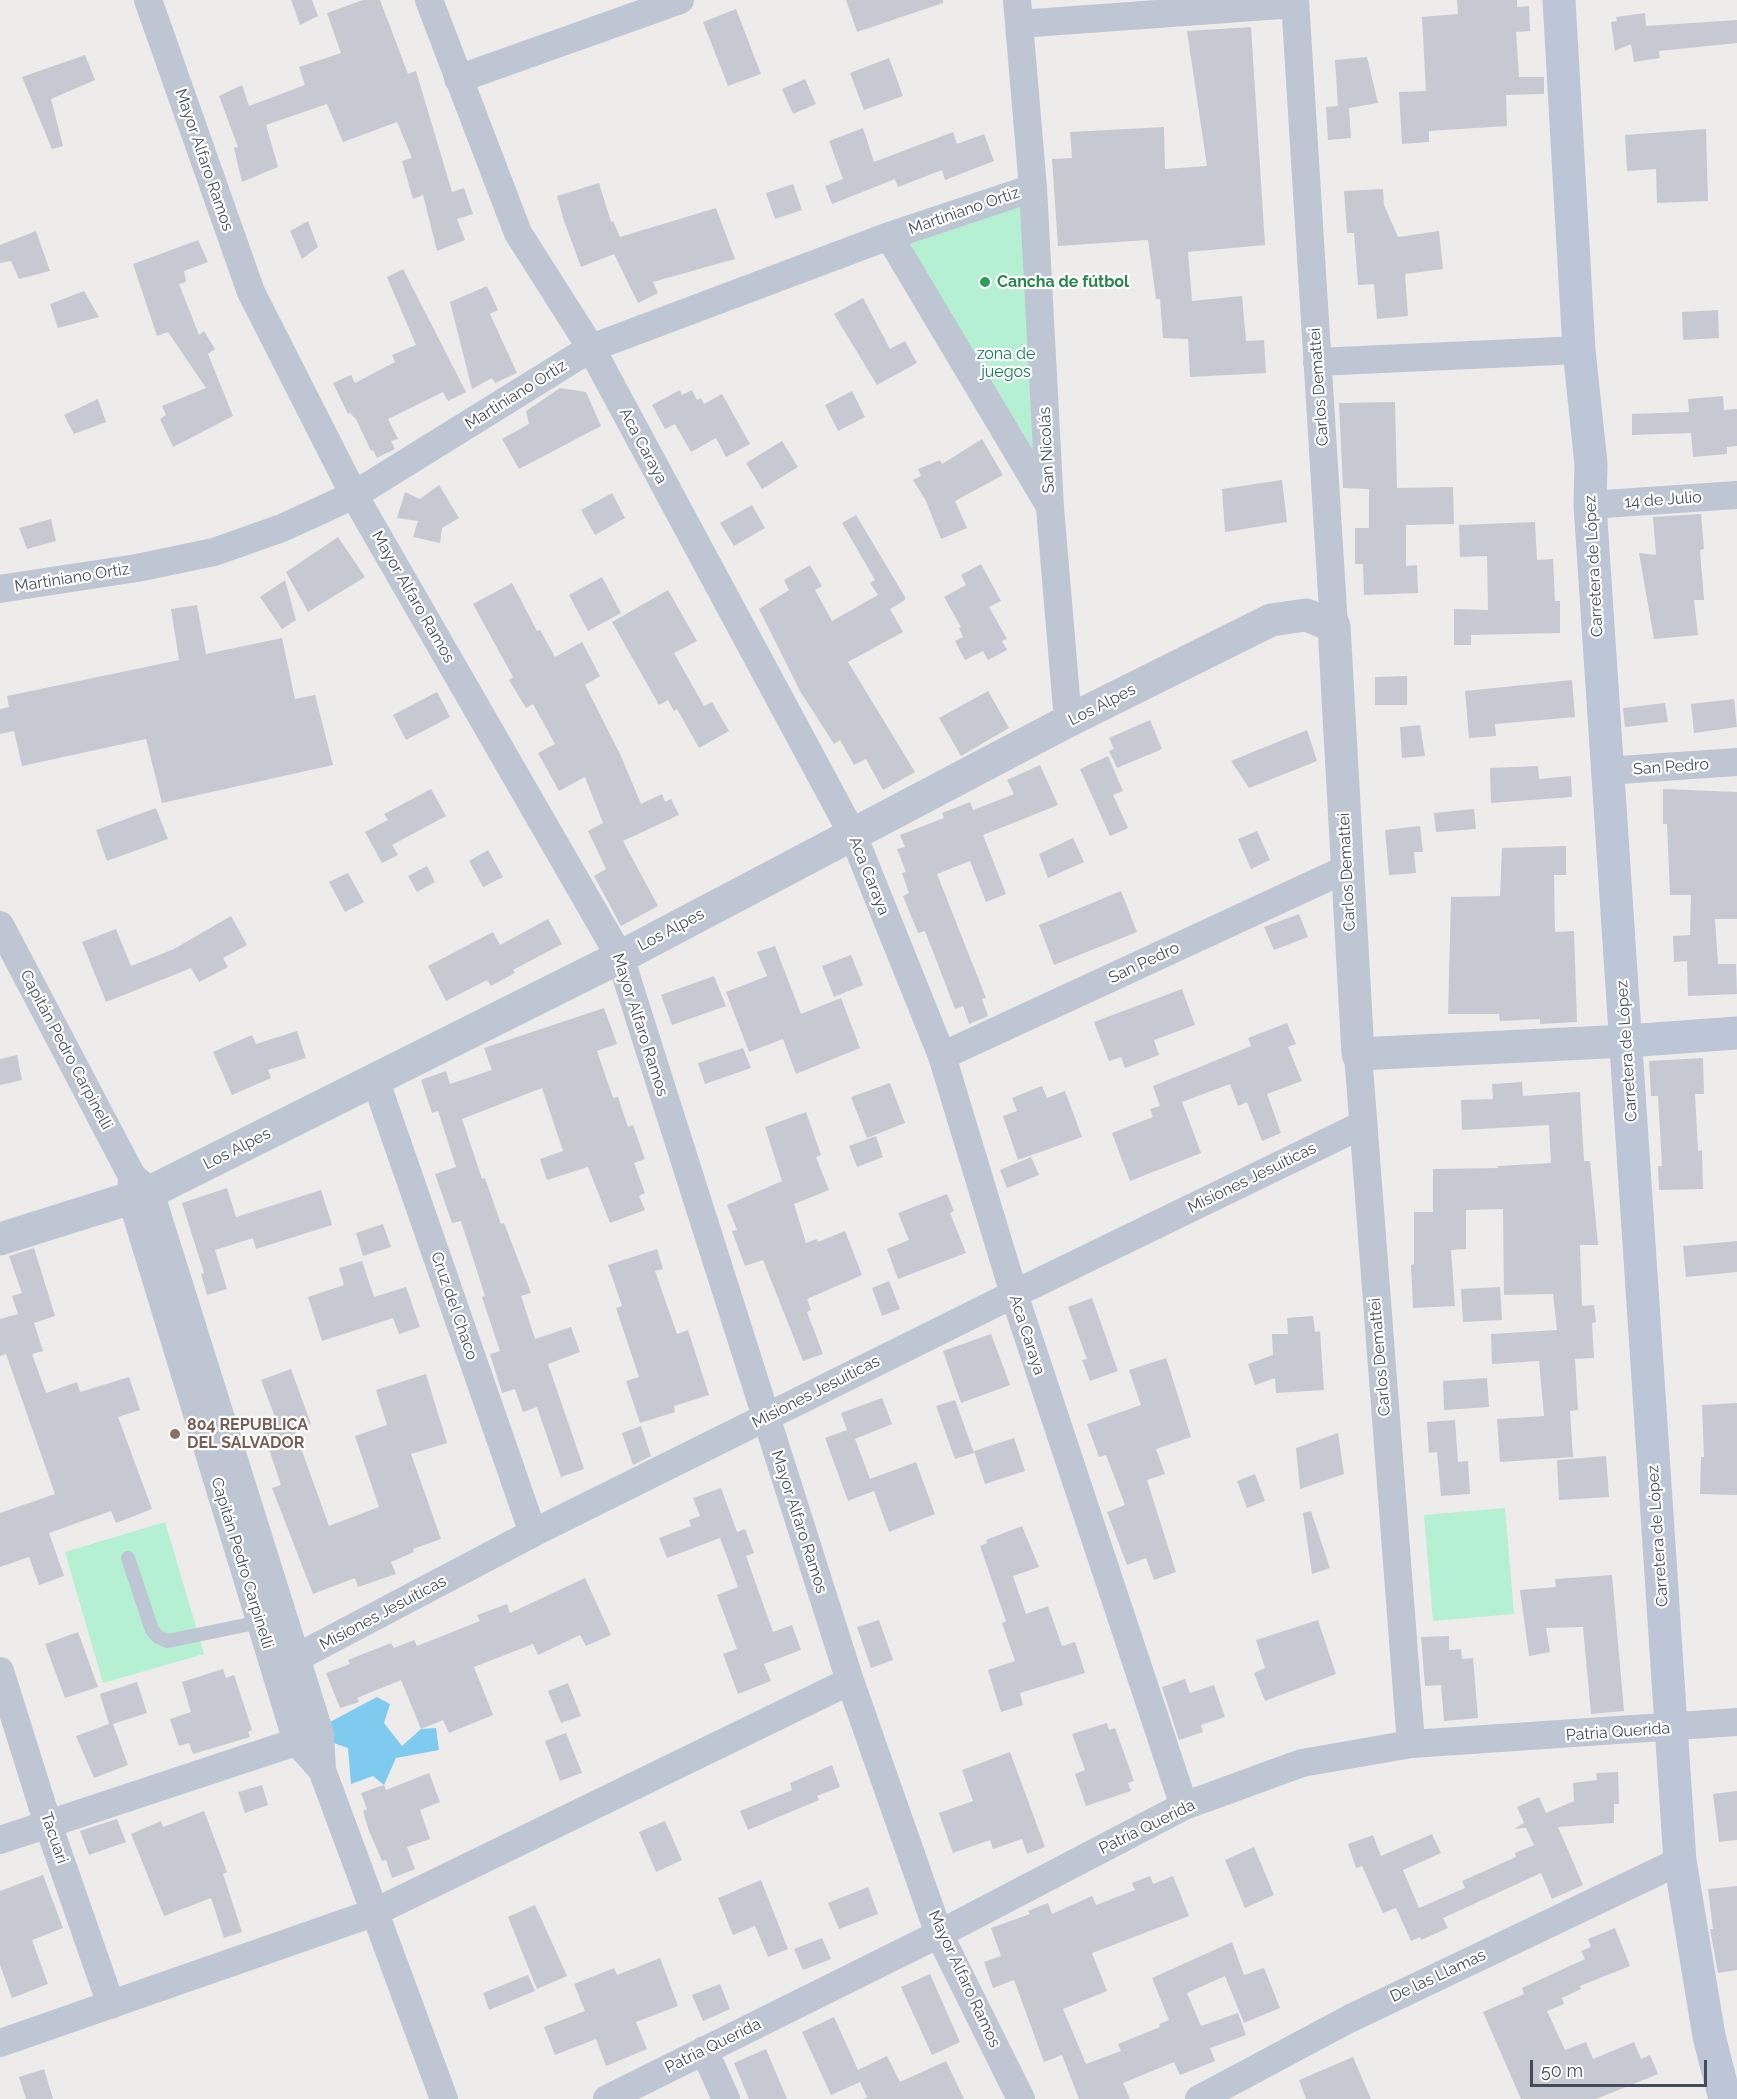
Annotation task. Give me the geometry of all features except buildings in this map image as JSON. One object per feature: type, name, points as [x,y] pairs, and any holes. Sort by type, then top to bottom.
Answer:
[{"type":"main road","name":"Carretera de López","points":[[1559,0],[1580,350],[1591,464],[1590,505],[1605,771],[1627,1041],[1680,1861],[1709,2036],[1725,2099]]},
{"type":"main road","points":[[1627,1041],[1737,1033]]},
{"type":"street","name":"Mayor Alfaro Ramos","points":[[148,0],[251,292],[354,495],[620,957],[850,1681],[939,1934],[1021,2099]]},
{"type":"street","name":"Aca Caraya","points":[[429,0],[518,233],[591,348],[853,835],[942,1056],[1014,1294],[1184,1806]]},
{"type":"street","points":[[458,80],[680,0]]},
{"type":"street","points":[[1018,12],[1295,2]]},
{"type":"street","name":"Carlos Demattei","points":[[1295,2],[1362,1125],[1411,1744]]},
{"type":"street","name":"San Nicolás","points":[[1018,12],[1033,188],[1050,508],[1068,721]]},
{"type":"street","name":"Martiniano Ortiz","points":[[0,589],[137,568],[214,552],[282,528],[354,495],[591,348],[889,236],[1033,188]]},
{"type":"street","points":[[889,236],[1050,508]]},
{"type":"street","points":[[1317,362],[1580,350]]},
{"type":"street","name":"14 de Julio","points":[[1590,505],[1737,495]]},
{"type":"street","name":"Los Alpes","points":[[0,1239],[138,1188],[375,1079],[620,957],[1068,721],[1271,620],[1306,615],[1334,626]]},
{"type":"street","name":"San Pedro","points":[[1605,771],[1737,762]]},
{"type":"street","name":"San Pedro","points":[[942,1056],[1346,869]]},
{"type":"street","name":"Capitán Pedro Carpinelli","points":[[0,925],[138,1188],[309,1738],[444,2099]]},
{"type":"street","points":[[1358,1054],[1627,1041]]},
{"type":"street","name":"Cruz del Chaco","points":[[375,1079],[533,1533]]},
{"type":"street","name":"Misiones Jesuíticas","points":[[286,1663],[533,1533],[1014,1294],[1362,1125]]},
{"type":"street","name":"Capitán Pedro Carpinelli","points":[[196,1373],[260,1622],[286,1663]]},
{"type":"street","name":"Tacuari","points":[[0,1671],[48,1824],[111,2005]]},
{"type":"street","points":[[0,2043],[373,1913],[850,1681]]},
{"type":"street","name":"Patria Querida","points":[[607,2099],[939,1934],[1184,1806],[1302,1762],[1411,1744],[1670,1729],[1737,1722]]},
{"type":"street","points":[[0,1840],[309,1738]]},
{"type":"street","name":"De las Llamas","points":[[1199,2099],[1348,2019],[1680,1861]]},
{"type":"street","points":[[704,2050],[726,2099]]},
{"type":"lane","points":[[128,1558],[152,1630],[158,1637],[168,1641],[260,1622]]},
{"type":"green space","name":"zona de juegos","points":[[1028,195],[1047,495],[894,238]]},
{"type":"green space","points":[[1505,1508],[1514,1614],[1433,1621],[1424,1515]]},
{"type":"green space","points":[[165,1522],[204,1654],[103,1683],[65,1552]]},
{"type":"water","points":[[377,1697],[390,1704],[384,1723],[402,1746],[421,1729],[436,1728],[439,1750],[396,1758],[384,1785],[373,1776],[351,1784],[348,1748],[313,1736],[313,1731]]},
{"type":"place","name":"Cancha de fútbol","points":[[985,282]]},
{"type":"place","name":"804 REPUBLICA DEL SALVADOR","points":[[175,1434]]}]
